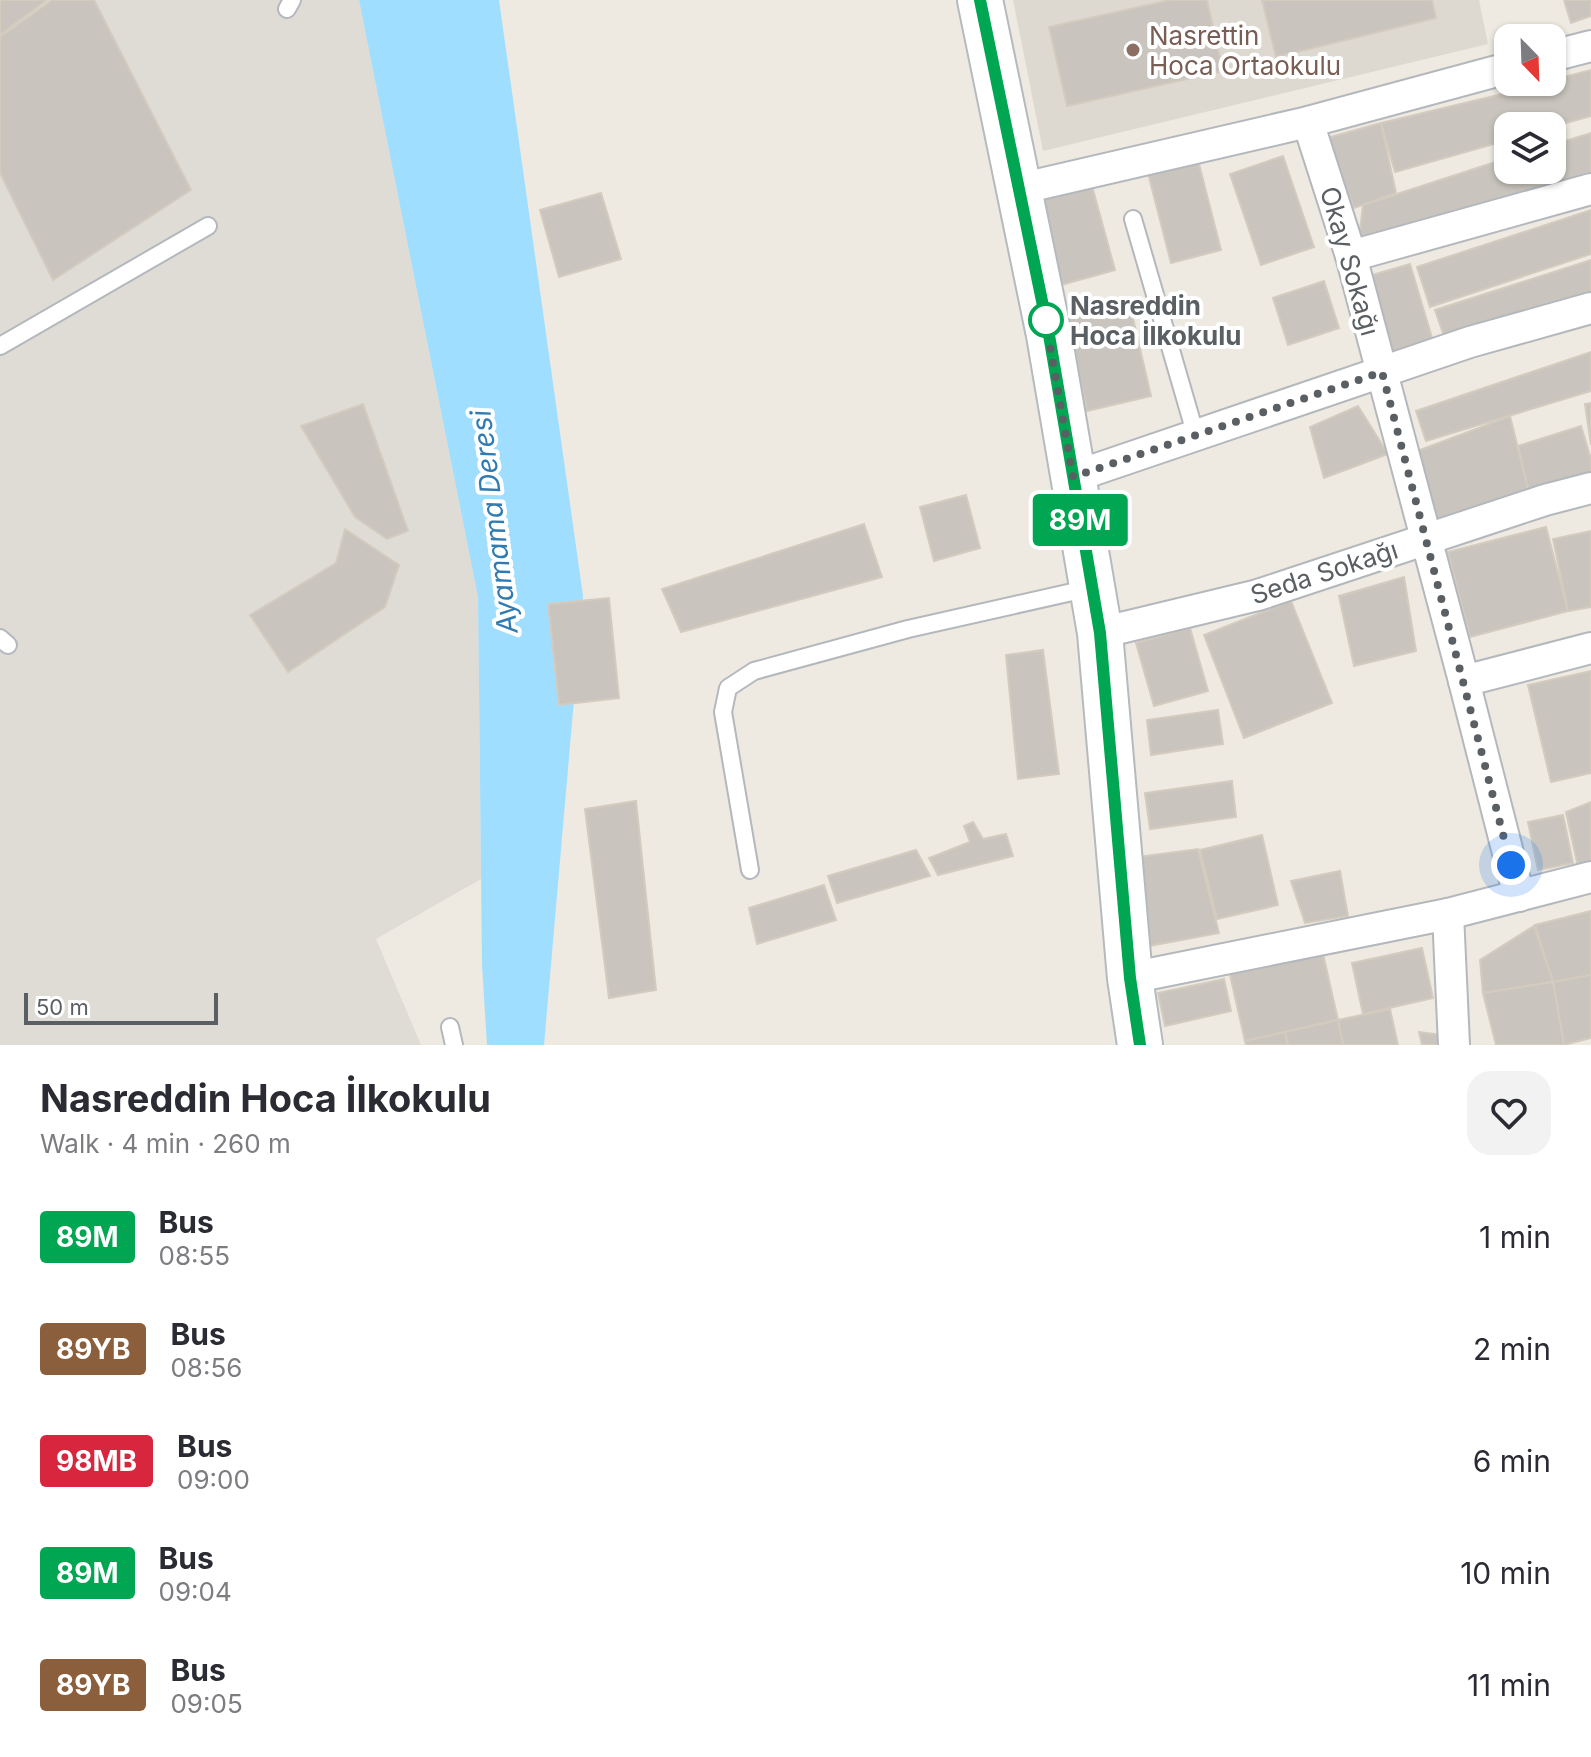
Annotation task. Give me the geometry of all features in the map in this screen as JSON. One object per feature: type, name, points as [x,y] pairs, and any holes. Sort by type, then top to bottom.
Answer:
[{"type":"main road","points":[[980,0],[1049,335],[1100,633],[1130,978],[1140,1045]]},
{"type":"street","points":[[1566,52],[1591,46]]},
{"type":"street","points":[[1019,189],[1308,122],[1494,72]]},
{"type":"street","name":"Okay Sokağı","points":[[1308,122],[1351,256],[1428,538],[1519,896]]},
{"type":"street","points":[[1351,256],[1591,189]]},
{"type":"street","points":[[1073,477],[1470,342],[1591,308]]},
{"type":"street","name":"Seda Sokağı","points":[[1100,633],[1258,595],[1545,500],[1591,488]]},
{"type":"street","points":[[1464,681],[1591,648]]},
{"type":"street","points":[[1130,978],[1448,914],[1591,877]]},
{"type":"street","points":[[1448,914],[1454,1045]]},
{"type":"lane","points":[[1133,219],[1196,436]]},
{"type":"lane","points":[[0,346],[208,226]]},
{"type":"lane","points":[[750,870],[723,712],[728,688],[754,671],[908,629],[1092,588]]},
{"type":"lane","points":[[450,1027],[454,1045]]},
{"type":"shaded area","points":[[0,0],[359,0],[478,597],[481,879],[376,939],[421,1045],[0,1045]]},
{"type":"shaded area","name":"Nasrettin Hoca Ortaokulu","points":[[1013,0],[1479,0],[1488,44],[1043,151]]},
{"type":"water","name":"Ayamama Deresi","points":[[359,0],[499,0],[583,596],[544,1045],[487,1045],[482,965],[478,597]]},
{"type":"building","points":[[0,0],[47,0],[0,35]]},
{"type":"building","points":[[52,0],[94,0],[191,190],[53,280],[0,173],[0,37]]},
{"type":"building","points":[[1170,0],[1207,0],[1223,71],[1067,106],[1049,27]]},
{"type":"building","points":[[1262,0],[1432,0],[1436,18],[1276,57]]},
{"type":"building","points":[[1564,0],[1591,0],[1591,16],[1571,23]]},
{"type":"building","points":[[1591,70],[1591,116],[1566,123],[1566,112],[1494,112],[1494,144],[1395,172],[1381,123],[1494,96],[1566,96],[1566,76]]},
{"type":"building","points":[[1381,123],[1396,193],[1354,208],[1327,138]]},
{"type":"building","points":[[1591,133],[1591,179],[1358,246],[1363,205],[1494,163],[1494,184],[1566,184],[1566,141]]},
{"type":"building","points":[[1283,156],[1314,247],[1261,265],[1230,174]]},
{"type":"building","points":[[1198,160],[1221,250],[1171,263],[1148,173]]},
{"type":"building","points":[[1092,186],[1115,270],[1061,285],[1038,200]]},
{"type":"building","points":[[601,193],[621,259],[559,277],[540,210]]},
{"type":"building","points":[[1591,210],[1591,254],[1430,307],[1417,267]]},
{"type":"building","points":[[1591,260],[1591,295],[1446,342],[1435,310]]},
{"type":"building","points":[[1410,264],[1433,341],[1392,354],[1369,276]]},
{"type":"building","points":[[1324,281],[1339,328],[1288,345],[1273,298]]},
{"type":"building","points":[[1128,297],[1151,396],[1087,411],[1065,311]]},
{"type":"building","points":[[1591,352],[1591,391],[1426,441],[1416,411]]},
{"type":"building","points":[[1591,403],[1591,445],[1585,404]]},
{"type":"building","points":[[363,404],[408,531],[387,539],[355,517],[301,426]]},
{"type":"building","points":[[1358,406],[1388,454],[1324,478],[1310,427]]},
{"type":"building","points":[[1510,416],[1529,493],[1438,526],[1417,451]]},
{"type":"building","points":[[1581,426],[1591,459],[1591,474],[1529,493],[1518,446]]},
{"type":"building","points":[[966,495],[980,548],[934,561],[920,507]]},
{"type":"building","points":[[864,524],[882,577],[681,632],[662,589]]},
{"type":"building","points":[[1546,527],[1568,611],[1470,637],[1448,552]]},
{"type":"building","points":[[345,529],[399,565],[385,607],[288,672],[250,615],[336,563]]},
{"type":"building","points":[[1591,531],[1591,607],[1568,611],[1553,539]]},
{"type":"building","points":[[1404,577],[1416,651],[1354,666],[1339,596]]},
{"type":"building","points":[[609,598],[619,698],[559,705],[548,604]]},
{"type":"building","points":[[1291,601],[1332,703],[1244,738],[1204,635]]},
{"type":"building","points":[[1190,628],[1208,691],[1154,706],[1136,643]]},
{"type":"building","points":[[1043,650],[1059,774],[1018,779],[1006,655]]},
{"type":"building","points":[[1591,671],[1591,773],[1551,782],[1528,685]]},
{"type":"building","points":[[1218,710],[1223,744],[1151,755],[1147,720]]},
{"type":"building","points":[[1232,781],[1236,817],[1150,829],[1145,793]]},
{"type":"building","points":[[636,801],[656,990],[609,998],[585,809]]},
{"type":"building","points":[[1591,802],[1591,862],[1578,867],[1566,812]]},
{"type":"building","points":[[1563,815],[1573,863],[1538,870],[1528,822]]},
{"type":"building","points":[[973,822],[983,839],[1006,834],[1013,856],[938,875],[929,858],[970,842],[964,826]]},
{"type":"building","points":[[1262,835],[1278,905],[1217,919],[1200,850]]},
{"type":"building","points":[[1198,849],[1219,933],[1149,946],[1137,857]]},
{"type":"building","points":[[916,850],[930,876],[837,903],[828,876]]},
{"type":"building","points":[[1340,871],[1348,916],[1305,923],[1291,881]]},
{"type":"building","points":[[824,885],[836,920],[757,944],[749,908]]},
{"type":"building","points":[[1591,911],[1591,975],[1553,982],[1535,925]]},
{"type":"building","points":[[1534,926],[1553,982],[1483,993],[1480,960]]},
{"type":"building","points":[[1321,945],[1338,1020],[1245,1041],[1228,966]]},
{"type":"building","points":[[1422,948],[1433,998],[1363,1014],[1352,963]]},
{"type":"building","points":[[1591,975],[1591,1038],[1564,1045],[1553,982]]},
{"type":"building","points":[[1224,979],[1231,1011],[1165,1026],[1158,993]]},
{"type":"building","points":[[1553,982],[1564,1045],[1496,1045],[1483,993]]},
{"type":"building","points":[[1390,1009],[1398,1045],[1343,1045],[1338,1020]]},
{"type":"building","points":[[1338,1020],[1343,1045],[1288,1045],[1285,1032]]},
{"type":"building","points":[[1285,1032],[1288,1045],[1246,1045],[1245,1041]]},
{"type":"building","points":[[1419,1032],[1449,1036],[1449,1045],[1422,1045]]},
{"type":"bus line","name":"89M","points":[[980,0],[1049,335],[1100,633],[1130,978],[1140,1045]]},
{"type":"place","name":"Nasrettin Hoca Ortaokulu","points":[[1133,50]]},
{"type":"place","name":"Nasreddin Hoca İlkokulu","points":[[1046,320]]},
{"type":"route","points":[[1046,320],[1043,306],[1073,477],[1382,372],[1428,538],[1511,865]]}]
